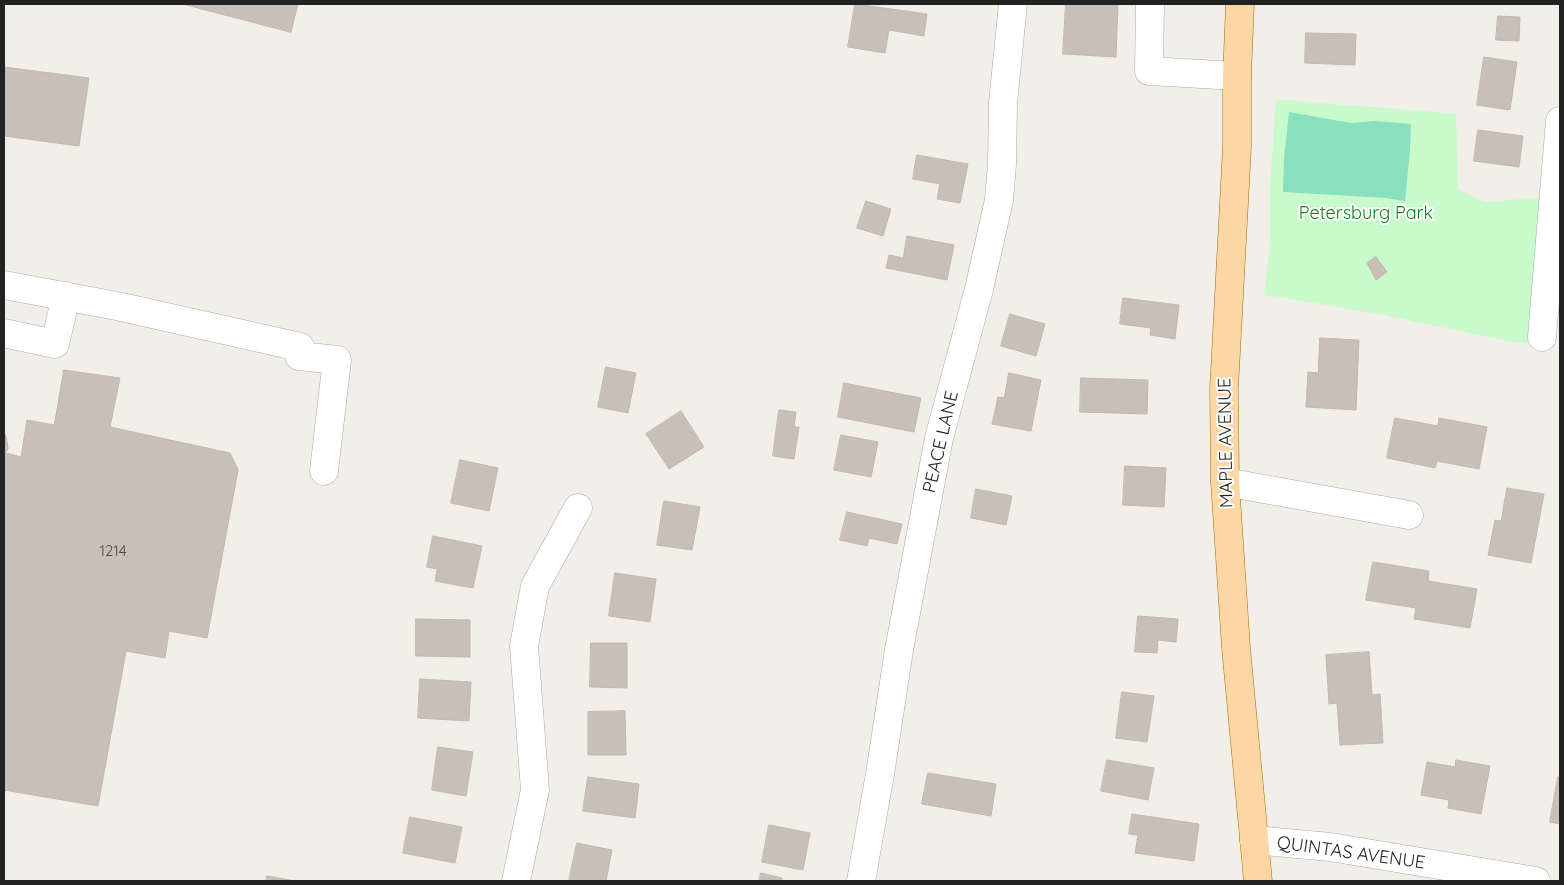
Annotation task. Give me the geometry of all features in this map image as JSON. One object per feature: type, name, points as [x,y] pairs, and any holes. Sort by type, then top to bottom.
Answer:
[{"type":"main road","name":"MAPLE AVENUE","points":[[1240,4],[1237,147],[1224,389],[1225,482],[1236,648],[1258,881]]},
{"type":"street","name":"PEACE LANE","points":[[861,881],[899,650],[939,438],[979,289],[999,200],[1002,164],[1003,103],[1013,4]]},
{"type":"street","points":[[1150,4],[1149,71],[1237,76]]},
{"type":"street","points":[[1542,337],[1560,121]]},
{"type":"street","points":[[4,285],[117,306],[300,347],[299,356],[337,360],[324,471]]},
{"type":"street","points":[[4,333],[55,344],[66,296]]},
{"type":"street","points":[[1225,482],[1409,515]]},
{"type":"street","points":[[516,881],[535,790],[524,646],[535,586],[578,508]]},
{"type":"street","name":"QUINTAS AVENUE","points":[[1254,840],[1330,847],[1536,881]]},
{"type":"green space","name":"Petersburg Park","points":[[1289,100],[1456,114],[1458,189],[1484,202],[1549,197],[1534,344],[1508,341],[1383,315],[1264,296],[1270,244],[1270,185],[1276,101]]},
{"type":"green space","points":[[1289,112],[1351,123],[1375,121],[1411,124],[1405,201],[1386,198],[1283,192]]},
{"type":"building","points":[[183,4],[298,4],[291,32]]},
{"type":"building","points":[[855,4],[927,14],[924,36],[889,30],[885,53],[848,47]]},
{"type":"building","points":[[1066,4],[1118,4],[1116,57],[1063,54]]},
{"type":"building","points":[[1498,16],[1520,17],[1519,41],[1496,40]]},
{"type":"building","points":[[1306,33],[1356,34],[1355,65],[1305,63]]},
{"type":"building","points":[[1484,57],[1517,62],[1510,110],[1477,105]]},
{"type":"building","points":[[4,67],[89,78],[79,146],[4,136]]},
{"type":"building","points":[[1478,130],[1523,136],[1519,167],[1474,161]]},
{"type":"building","points":[[917,155],[968,164],[960,203],[937,199],[940,184],[913,179]]},
{"type":"building","points":[[866,201],[891,209],[883,236],[857,228]]},
{"type":"building","points":[[907,236],[954,245],[947,280],[886,268],[889,255],[903,258]]},
{"type":"building","points":[[1376,257],[1387,272],[1376,280],[1367,263]]},
{"type":"building","points":[[1123,298],[1179,305],[1175,339],[1150,335],[1151,328],[1120,324]]},
{"type":"building","points":[[1010,314],[1045,324],[1036,356],[1001,346]]},
{"type":"building","points":[[1320,338],[1359,340],[1356,410],[1306,407],[1308,372],[1318,373]]},
{"type":"building","points":[[606,367],[636,373],[628,413],[598,407]]},
{"type":"building","points":[[64,370],[120,378],[110,427],[230,453],[238,470],[207,638],[169,631],[165,658],[126,651],[98,806],[4,790],[4,433],[8,448],[6,453],[21,457],[27,420],[54,425]]},
{"type":"building","points":[[1009,373],[1041,380],[1031,431],[992,424],[998,397],[1004,398]]},
{"type":"building","points":[[1081,378],[1148,380],[1147,414],[1080,412]]},
{"type":"building","points":[[844,383],[921,398],[914,432],[838,417]]},
{"type":"building","points":[[779,410],[796,412],[794,427],[799,427],[794,459],[773,456]]},
{"type":"building","points":[[681,411],[704,447],[669,469],[646,434]]},
{"type":"building","points":[[1395,418],[1438,426],[1439,418],[1487,427],[1479,469],[1437,461],[1435,468],[1387,458]]},
{"type":"building","points":[[841,435],[878,442],[871,477],[834,470]]},
{"type":"building","points":[[460,460],[498,468],[489,511],[451,503]]},
{"type":"building","points":[[1125,466],[1166,468],[1164,507],[1123,505]]},
{"type":"building","points":[[1507,488],[1544,494],[1531,563],[1488,555],[1495,520],[1501,521]]},
{"type":"building","points":[[976,489],[1012,496],[1006,525],[971,518]]},
{"type":"building","points":[[664,501],[700,507],[692,550],[657,545]]},
{"type":"building","points":[[847,512],[902,524],[897,544],[869,538],[867,546],[840,540]]},
{"type":"building","points":[[433,536],[482,546],[473,588],[435,581],[437,569],[427,567]]},
{"type":"building","points":[[1373,562],[1429,571],[1428,581],[1477,589],[1470,628],[1414,619],[1416,608],[1366,600]]},
{"type":"building","points":[[615,573],[656,579],[650,622],[609,616]]},
{"type":"building","points":[[1138,616],[1178,619],[1176,642],[1158,640],[1157,653],[1135,652]]},
{"type":"building","points":[[416,619],[470,620],[470,657],[416,656]]},
{"type":"building","points":[[591,643],[627,643],[627,688],[590,687]]},
{"type":"building","points":[[1369,652],[1372,695],[1380,694],[1383,743],[1340,745],[1337,703],[1329,704],[1326,655]]},
{"type":"building","points":[[420,679],[471,682],[469,721],[418,718]]},
{"type":"building","points":[[1122,692],[1154,696],[1147,742],[1116,738]]},
{"type":"building","points":[[625,711],[626,755],[588,755],[588,712]]},
{"type":"building","points":[[438,747],[473,752],[466,796],[432,790]]},
{"type":"building","points":[[1107,760],[1154,768],[1148,800],[1101,791]]},
{"type":"building","points":[[1456,760],[1490,766],[1481,814],[1448,808],[1449,800],[1421,795],[1427,762],[1455,767]]},
{"type":"building","points":[[928,773],[996,784],[991,816],[922,804]]},
{"type":"building","points":[[588,777],[639,784],[635,818],[583,811]]},
{"type":"building","points":[[1558,777],[1560,777],[1560,824],[1550,822]]},
{"type":"building","points":[[1132,814],[1199,824],[1194,861],[1135,853],[1138,835],[1129,834]]},
{"type":"building","points":[[410,817],[462,827],[455,863],[403,853]]},
{"type":"building","points":[[769,825],[810,833],[803,870],[762,862]]},
{"type":"building","points":[[577,843],[612,850],[606,881],[569,881]]},
{"type":"building","points":[[761,873],[782,878],[782,881],[759,881]]},
{"type":"building","points":[[267,876],[296,881],[266,881]]}]
